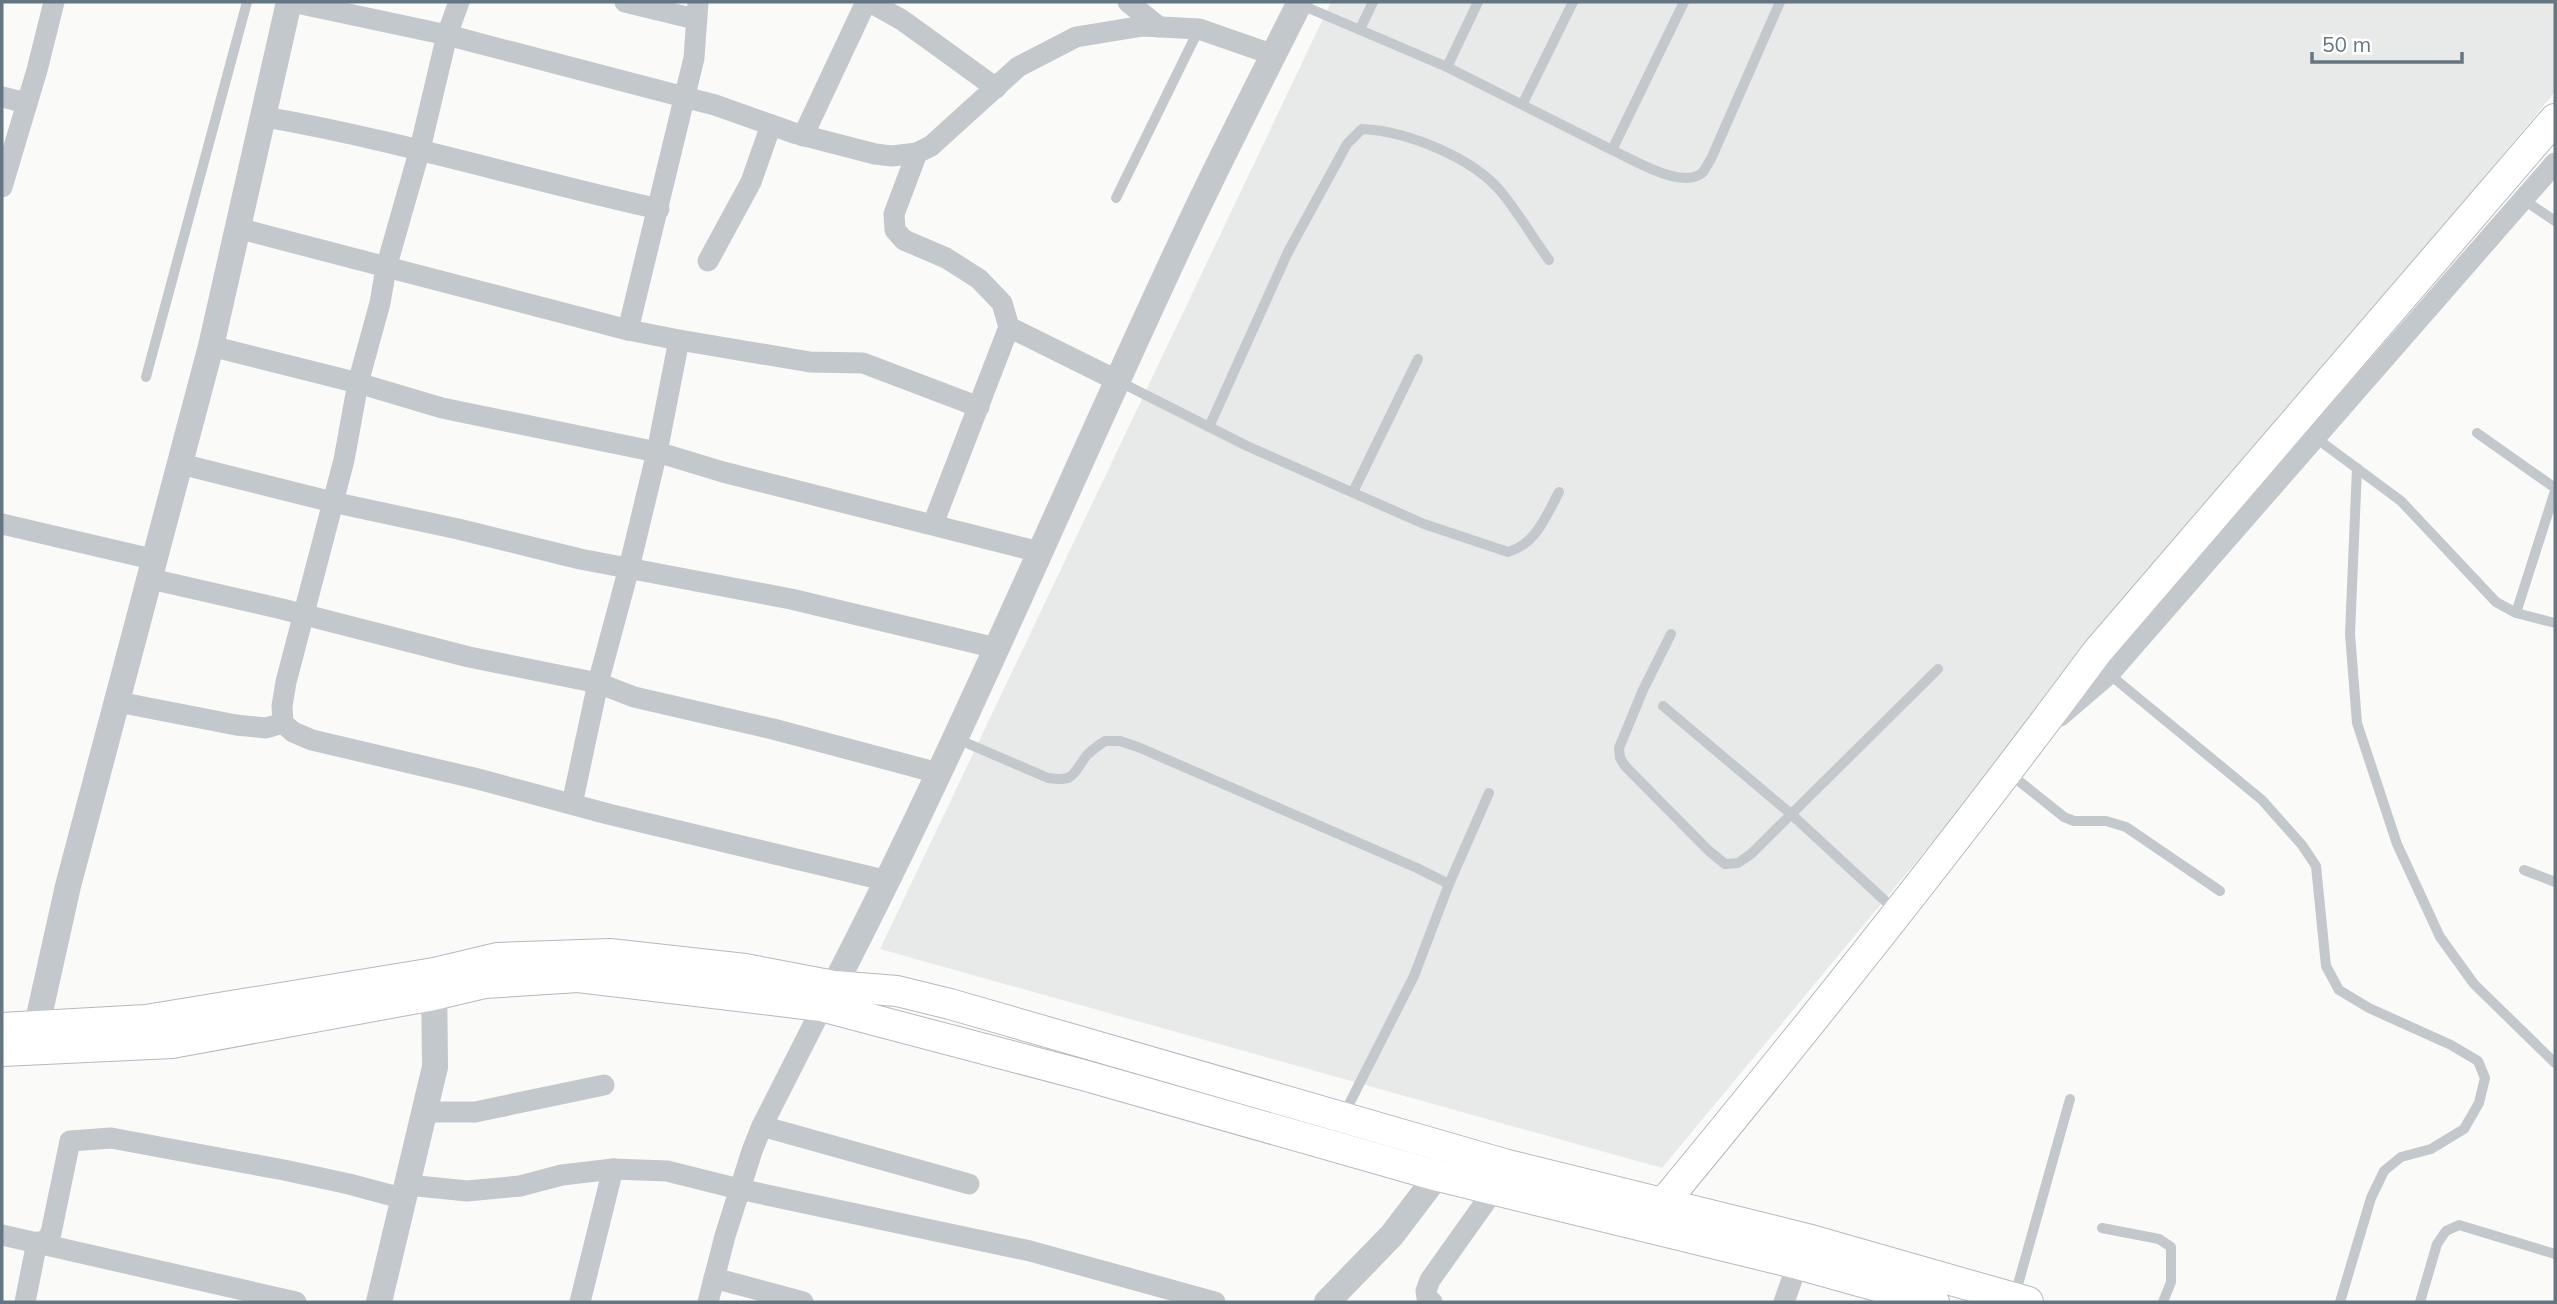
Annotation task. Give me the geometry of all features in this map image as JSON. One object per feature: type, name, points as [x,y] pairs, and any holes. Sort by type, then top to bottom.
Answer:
[{"type":"main road","points":[[1653,1216],[2032,740],[2103,663],[2555,119]]},
{"type":"main road","points":[[2,1051],[172,1043],[434,984],[497,958],[610,954],[745,969],[1083,1075],[1438,1176],[1494,1190],[1653,1216],[2021,1300]]},
{"type":"main road","points":[[2,1028],[146,1020],[434,984]]},
{"type":"main road","points":[[828,996],[897,991],[950,1004],[1456,1150],[1653,1216]]},
{"type":"main road","points":[[1802,1252],[1934,1302]]},
{"type":"street","points":[[2,187],[54,2]]},
{"type":"street","points":[[37,1025],[68,886],[211,346],[291,2],[447,35],[684,97],[803,136],[892,156],[917,153],[931,146],[1018,67],[1076,37],[1143,26],[1199,29],[1274,55]]},
{"type":"street","points":[[459,2],[447,35],[386,268],[380,303],[358,383],[344,460],[282,706],[283,723],[293,732],[312,740],[888,881]]},
{"type":"street","points":[[625,2],[696,11],[696,41],[659,209],[628,330]]},
{"type":"street","points":[[803,136],[868,2],[902,20],[996,88]]},
{"type":"street","points":[[1128,2],[1159,27]]},
{"type":"street","points":[[708,1302],[739,1189],[762,1126],[888,881],[1187,230],[1300,3]]},
{"type":"street","points":[[2,97],[27,103]]},
{"type":"street","points":[[265,117],[343,130],[498,172],[659,209]]},
{"type":"street","points":[[708,261],[751,182],[771,125]]},
{"type":"street","points":[[917,153],[894,214],[895,230],[904,240],[946,258],[979,279],[1002,303],[1009,327],[933,524]]},
{"type":"street","points":[[2103,663],[2316,438],[2555,163]]},
{"type":"street","points":[[237,228],[628,330],[810,362],[863,363],[979,407]]},
{"type":"street","points":[[1009,327],[1118,381]]},
{"type":"street","points":[[572,804],[598,683],[657,452],[679,340]]},
{"type":"street","points":[[211,346],[358,383],[442,408],[657,452],[723,472],[1040,552]]},
{"type":"street","points":[[181,464],[580,559],[791,599],[996,648]]},
{"type":"street","points":[[2,524],[304,614],[469,657],[598,683],[634,697],[773,729],[939,773]]},
{"type":"street","points":[[118,702],[236,725],[267,728],[283,723]]},
{"type":"street","points":[[379,1302],[435,1067],[434,984]]},
{"type":"street","points":[[424,1112],[475,1112],[604,1085]]},
{"type":"street","points":[[762,1126],[969,1184]]},
{"type":"street","points":[[24,1302],[41,1243],[51,1233],[70,1141],[111,1139],[407,1192],[467,1191],[520,1186],[562,1175],[613,1169],[667,1171],[1030,1251],[1154,1294],[1215,1302]]},
{"type":"street","points":[[1326,1302],[1392,1235],[1456,1150]]},
{"type":"street","points":[[580,1302],[613,1169]]},
{"type":"street","points":[[1432,1302],[1427,1298],[1430,1280],[1494,1190]]},
{"type":"street","points":[[2,1235],[296,1302]]},
{"type":"street","points":[[1784,1302],[1802,1252]]},
{"type":"street","points":[[714,1278],[803,1302]]},
{"type":"lane","points":[[146,377],[247,2]]},
{"type":"lane","points":[[1360,29],[1373,2]]},
{"type":"lane","points":[[1447,67],[1478,2]]},
{"type":"lane","points":[[1523,103],[1573,2]]},
{"type":"lane","points":[[1612,150],[1684,2]]},
{"type":"lane","points":[[1300,3],[1447,67],[1612,150],[1684,180],[1701,174],[1711,159],[1780,2]]},
{"type":"lane","points":[[1116,198],[1199,29]]},
{"type":"lane","points":[[1209,427],[1288,252],[1347,144],[1362,129],[1379,130],[1459,156],[1501,191],[1549,260]]},
{"type":"lane","points":[[2524,200],[2555,221]]},
{"type":"lane","points":[[1353,492],[1418,359]]},
{"type":"lane","points":[[1118,381],[1247,446],[1424,524],[1508,552],[1520,549],[1533,538],[1559,492]]},
{"type":"lane","points":[[2477,433],[2555,489],[2516,613]]},
{"type":"lane","points":[[2316,438],[2401,501],[2496,602],[2516,613],[2555,623]]},
{"type":"lane","points":[[2357,468],[2350,634],[2357,723],[2397,844],[2440,937],[2474,984],[2555,1063]]},
{"type":"lane","points":[[1671,634],[1643,690],[1619,748],[1620,758],[1709,851],[1725,863],[1738,863],[1751,854],[1938,669]]},
{"type":"lane","points":[[2103,663],[2262,800],[2302,845],[2316,866],[2326,966],[2339,990],[2369,1008],[2451,1045],[2478,1061],[2485,1077],[2479,1103],[2464,1129],[2431,1149],[2401,1157],[2385,1171],[2371,1198],[2340,1302]]},
{"type":"lane","points":[[1663,706],[1791,814],[1897,912]]},
{"type":"lane","points":[[955,738],[1048,778],[1062,780],[1074,776],[1088,754],[1105,741],[1120,741],[1449,884]]},
{"type":"lane","points":[[2007,771],[2064,817],[2074,821],[2106,821],[2126,827],[2220,891]]},
{"type":"lane","points":[[1342,1116],[1413,976],[1489,793]]},
{"type":"lane","points":[[2524,870],[2555,882]]},
{"type":"lane","points":[[2021,1300],[2070,1098]]},
{"type":"lane","points":[[2420,1302],[2437,1244],[2445,1231],[2459,1225],[2555,1254]]},
{"type":"lane","points":[[2102,1228],[2159,1239],[2171,1247],[2171,1282],[2163,1302]]},
{"type":"shaded area","points":[[1331,2],[2555,2],[2555,92],[1662,1168],[880,949]]}]
